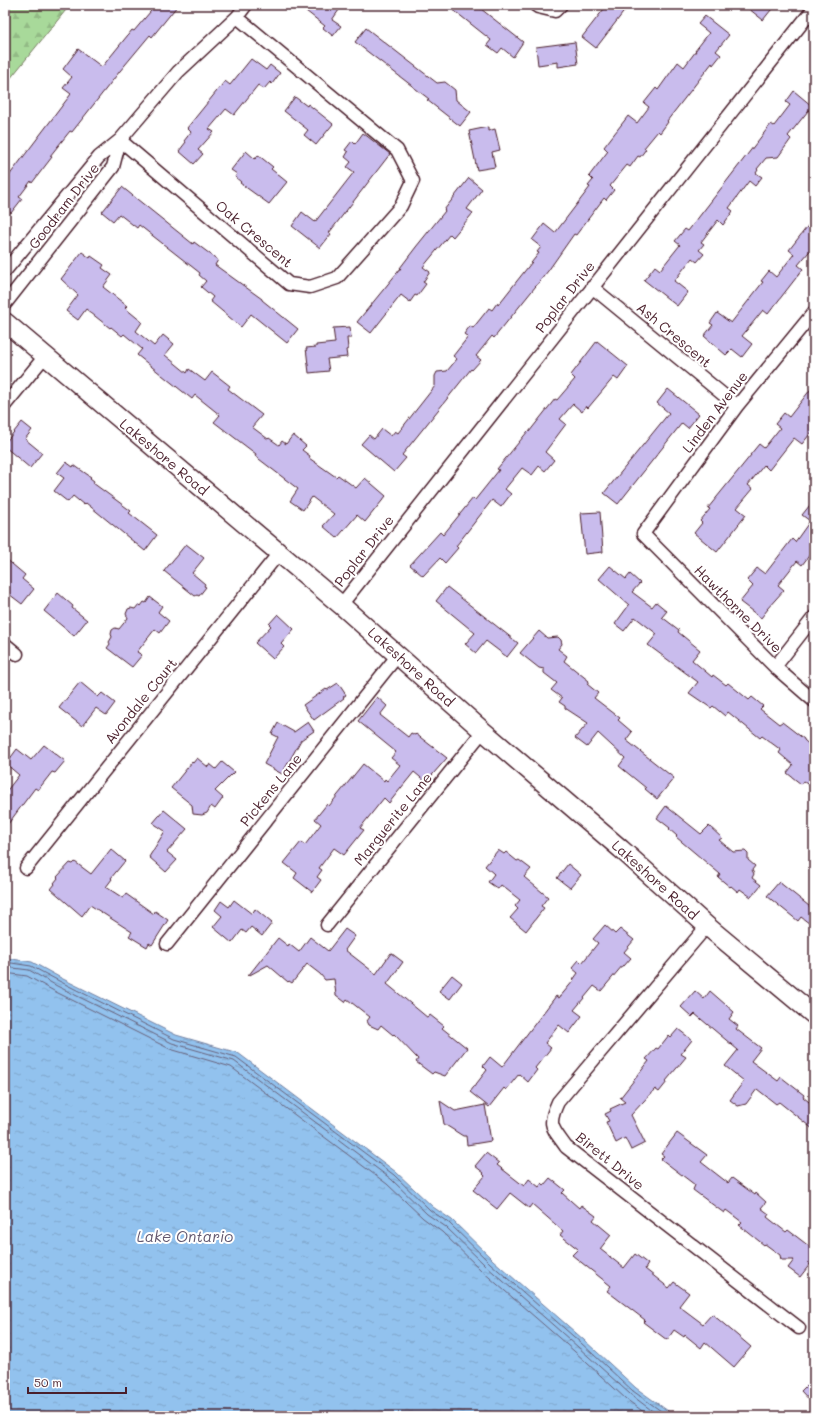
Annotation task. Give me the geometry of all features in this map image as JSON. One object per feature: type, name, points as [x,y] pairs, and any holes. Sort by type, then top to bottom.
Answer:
[{"type":"main road","name":"Lakeshore Road","points":[[5,322],[341,605],[482,732],[814,1015]]},
{"type":"street","name":"Goodram Drive","points":[[5,271],[99,157],[120,140],[178,72],[237,17],[246,5]]},
{"type":"street","points":[[535,5],[538,7],[555,10],[561,5]]},
{"type":"street","name":"Poplar Drive","points":[[341,605],[814,8]]},
{"type":"street","name":"Oak Crescent","points":[[120,140],[289,284],[310,287],[337,278],[400,206],[413,181],[396,150],[237,17]]},
{"type":"street","name":"Goodram Drive","points":[[5,304],[114,167],[120,140]]},
{"type":"street","name":"Ash Crescent","points":[[592,287],[737,406]]},
{"type":"street","name":"Linden Avenue","points":[[643,534],[737,406],[814,312]]},
{"type":"street","points":[[5,405],[45,356]]},
{"type":"street","name":"Hawthorne Drive","points":[[643,534],[775,667],[814,702]]},
{"type":"street","name":"Avondale Court","points":[[26,868],[279,553]]},
{"type":"street","points":[[775,667],[814,617]]},
{"type":"street","points":[[5,644],[17,654]]},
{"type":"street","name":"Pickens Lane","points":[[167,944],[398,655]]},
{"type":"street","name":"Marguerite Lane","points":[[327,925],[482,732]]},
{"type":"street","name":"Birett Drive","points":[[708,926],[558,1102],[552,1116],[553,1129],[566,1147],[799,1328]]},
{"type":"green space","points":[[5,5],[70,5],[5,85]]},
{"type":"water","name":"Lake Ontario","points":[[5,958],[32,962],[176,1035],[238,1053],[396,1172],[433,1207],[452,1220],[493,1260],[636,1388],[675,1416],[5,1416]]},
{"type":"building","points":[[156,5],[178,5],[152,37],[150,35],[72,132],[70,131],[50,156],[52,157],[32,183],[31,181],[19,197],[22,199],[11,213],[5,209],[5,181],[71,94],[63,88],[72,77],[63,69],[78,49],[102,67],[132,30],[134,31]]},
{"type":"building","points":[[311,5],[333,5],[339,10],[332,20],[341,26],[333,36],[323,28],[325,26],[306,11]]},
{"type":"building","points":[[447,5],[476,5],[523,42],[513,57],[502,48],[498,53],[487,45],[491,40]]},
{"type":"building","points":[[607,5],[629,5],[596,48],[582,37]]},
{"type":"building","points":[[744,5],[775,5],[763,20]]},
{"type":"building","points":[[705,16],[729,35],[716,51],[721,55],[713,65],[712,63],[667,121],[668,122],[660,133],[658,131],[644,148],[646,149],[640,157],[638,156],[630,167],[627,165],[610,186],[614,190],[606,200],[604,198],[576,235],[574,234],[548,271],[494,338],[492,336],[476,356],[481,360],[472,370],[471,369],[402,455],[406,458],[394,472],[361,444],[369,435],[374,439],[382,429],[391,436],[395,431],[398,433],[435,386],[435,376],[437,372],[447,371],[457,359],[453,356],[468,337],[464,334],[470,326],[473,328],[489,308],[492,310],[497,303],[498,305],[539,253],[537,252],[541,247],[532,240],[544,224],[555,233],[590,187],[588,186],[593,180],[589,176],[608,151],[604,147],[628,116],[637,123],[649,107],[644,103],[656,88],[658,90],[678,62],[684,67],[696,51],[709,33],[698,24]]},
{"type":"building","points":[[366,28],[437,83],[445,82],[455,90],[456,100],[471,112],[460,126],[427,100],[429,99],[355,42]]},
{"type":"building","points":[[575,42],[578,64],[558,67],[558,62],[538,65],[536,47]]},
{"type":"building","points":[[251,59],[266,70],[270,65],[280,73],[272,84],[270,82],[264,89],[258,85],[234,115],[226,109],[209,129],[214,132],[198,150],[203,154],[194,164],[179,151],[191,132],[187,128],[225,81],[230,85]]},
{"type":"building","points":[[794,91],[812,106],[788,136],[791,139],[778,157],[766,158],[757,169],[758,170],[756,173],[762,177],[755,186],[749,181],[729,208],[733,211],[723,225],[718,220],[701,242],[704,244],[699,250],[704,254],[697,262],[692,258],[674,281],[688,292],[677,306],[644,280],[655,266],[660,270],[680,245],[675,241],[685,229],[688,231],[771,124],[774,126],[790,105],[786,102]]},
{"type":"building","points":[[295,97],[307,106],[308,104],[333,124],[316,145],[304,135],[308,130],[284,111]]},
{"type":"building","points":[[488,127],[488,131],[495,129],[500,150],[492,152],[495,167],[477,170],[469,131]]},
{"type":"building","points":[[363,133],[390,154],[329,233],[331,234],[320,248],[292,226],[302,212],[315,222],[354,172],[347,167],[351,162],[345,157],[348,152],[345,150],[352,141],[355,144]]},
{"type":"building","points":[[246,151],[255,159],[258,155],[273,167],[271,169],[287,182],[269,204],[240,183],[241,182],[235,177],[237,174],[231,170]]},
{"type":"building","points":[[469,178],[482,189],[467,209],[473,213],[453,237],[450,234],[423,267],[430,272],[423,282],[426,284],[417,296],[415,295],[410,302],[401,295],[371,333],[357,322],[401,268]]},
{"type":"building","points":[[122,187],[193,244],[194,242],[218,260],[215,265],[262,299],[298,329],[287,343],[251,314],[241,327],[210,301],[213,297],[201,287],[206,281],[199,275],[200,273],[139,225],[137,228],[119,214],[113,221],[102,212]]},
{"type":"building","points":[[814,218],[814,246],[798,265],[803,269],[768,314],[763,310],[742,336],[752,344],[742,357],[732,349],[726,355],[704,336],[713,325],[710,323],[717,313],[731,323],[763,282],[761,281],[769,271],[776,277],[794,254],[789,250]]},
{"type":"building","points":[[82,252],[104,265],[102,268],[112,275],[103,287],[127,306],[125,308],[142,322],[136,331],[154,346],[163,335],[174,344],[165,355],[187,373],[189,369],[205,381],[212,372],[230,386],[228,389],[262,415],[252,427],[279,445],[282,441],[286,444],[293,435],[306,446],[302,450],[310,456],[309,458],[336,477],[338,475],[356,488],[365,478],[386,496],[365,522],[357,515],[337,538],[323,526],[334,514],[312,497],[303,510],[290,501],[298,489],[214,422],[220,415],[195,395],[192,399],[137,355],[142,349],[124,334],[122,336],[86,309],[78,320],[66,311],[78,295],[61,279]]},
{"type":"building","points":[[350,327],[351,338],[347,338],[347,357],[327,359],[329,371],[309,373],[306,348],[316,347],[316,345],[335,343],[333,328]]},
{"type":"building","points":[[597,341],[628,366],[618,380],[614,377],[588,408],[586,406],[582,412],[573,404],[560,419],[566,424],[545,452],[554,460],[545,471],[539,466],[532,475],[522,468],[505,489],[511,494],[501,507],[492,500],[456,546],[458,548],[445,563],[440,558],[423,576],[410,565],[440,532],[443,535],[473,498],[475,500],[499,470],[497,469],[528,431],[529,432],[555,399],[557,400],[575,379],[571,375]]},
{"type":"building","points":[[814,385],[814,429],[802,444],[794,438],[769,470],[764,465],[748,485],[753,489],[737,508],[746,515],[717,552],[694,533],[702,523],[700,521],[710,509],[708,508],[759,444],[764,448],[780,428],[775,424],[784,413],[789,417]]},
{"type":"building","points":[[668,389],[699,414],[688,428],[682,423],[618,504],[604,493],[669,413],[657,403]]},
{"type":"building","points":[[22,422],[32,430],[25,439],[42,453],[30,468],[5,447],[5,443]]},
{"type":"building","points":[[66,462],[73,467],[74,465],[91,477],[90,478],[94,481],[93,483],[131,511],[129,513],[157,535],[145,551],[86,503],[84,505],[73,496],[68,502],[54,491],[64,478],[57,473]]},
{"type":"building","points":[[814,500],[814,549],[802,565],[797,561],[778,585],[784,590],[761,618],[740,602],[753,586],[747,580],[757,568],[765,574],[792,539],[795,542],[810,521],[802,515]]},
{"type":"building","points":[[600,512],[603,552],[585,554],[581,513]]},
{"type":"building","points":[[186,544],[204,558],[192,573],[205,584],[204,586],[206,587],[199,596],[195,596],[164,571]]},
{"type":"building","points":[[5,558],[25,575],[22,579],[34,589],[22,604],[5,591]]},
{"type":"building","points":[[610,566],[626,579],[630,574],[640,583],[632,592],[652,607],[656,602],[667,611],[662,617],[679,630],[678,632],[700,650],[692,660],[712,677],[713,675],[726,685],[728,683],[749,700],[752,697],[763,706],[760,709],[779,724],[782,722],[814,749],[814,789],[803,781],[801,784],[787,773],[793,765],[779,753],[781,750],[762,736],[760,738],[728,712],[725,716],[713,706],[711,708],[689,693],[698,682],[648,645],[657,634],[635,617],[624,631],[615,624],[629,605],[599,579]]},
{"type":"building","points":[[447,587],[518,643],[507,657],[486,641],[476,653],[465,644],[475,633],[436,601]]},
{"type":"building","points":[[58,593],[73,606],[72,608],[87,620],[74,636],[44,611]]},
{"type":"building","points":[[150,597],[162,606],[158,612],[169,621],[160,633],[155,629],[137,652],[142,655],[132,667],[107,648],[112,637],[112,630],[115,628],[119,629],[128,618],[126,614],[128,609],[135,609],[139,604],[141,606],[144,602],[146,603]]},
{"type":"building","points":[[278,614],[294,629],[281,644],[284,647],[273,659],[255,643],[271,626],[269,624]]},
{"type":"building","points":[[539,631],[547,638],[558,637],[561,640],[562,644],[558,649],[567,656],[564,661],[589,681],[587,684],[598,693],[594,698],[620,718],[618,720],[632,732],[626,740],[674,778],[657,799],[619,766],[625,758],[598,733],[587,747],[575,738],[588,723],[565,708],[565,706],[559,702],[562,698],[551,690],[557,683],[544,673],[544,669],[539,668],[520,653]]},
{"type":"building","points":[[80,682],[98,697],[102,693],[115,703],[106,715],[96,708],[82,726],[59,708]]},
{"type":"building","points":[[338,683],[346,695],[314,720],[303,705],[326,689],[327,690]]},
{"type":"building","points":[[377,697],[387,706],[380,715],[408,737],[411,733],[416,734],[447,758],[426,782],[414,772],[389,803],[384,798],[360,828],[364,830],[344,855],[334,848],[319,868],[322,870],[317,877],[321,880],[312,892],[294,878],[297,873],[284,863],[301,842],[305,845],[321,824],[315,819],[327,804],[329,806],[363,764],[384,781],[385,779],[387,781],[400,765],[391,758],[396,752],[358,721]]},
{"type":"building","points":[[308,722],[314,731],[301,740],[282,774],[264,764],[278,737],[272,734],[278,723],[294,732]]},
{"type":"building","points":[[44,745],[65,761],[55,773],[52,772],[38,790],[35,788],[5,828],[5,793],[19,775],[6,764],[17,749],[31,760]]},
{"type":"building","points":[[197,758],[208,767],[210,764],[216,769],[222,762],[234,772],[215,791],[223,798],[215,809],[211,806],[207,813],[202,815],[193,814],[192,805],[171,788]]},
{"type":"building","points":[[666,806],[701,834],[709,826],[722,838],[719,840],[733,852],[745,851],[748,854],[748,860],[755,866],[752,870],[754,874],[752,878],[761,885],[751,897],[740,889],[738,892],[718,877],[720,874],[676,837],[677,836],[669,829],[670,828],[657,818]]},
{"type":"building","points":[[164,810],[187,829],[167,852],[177,860],[166,872],[149,857],[165,831],[153,823]]},
{"type":"building","points":[[111,849],[125,861],[111,878],[112,879],[106,887],[123,898],[126,894],[154,914],[155,911],[168,920],[152,945],[149,943],[147,947],[129,936],[132,932],[90,905],[82,916],[51,889],[58,878],[57,877],[70,863],[73,864],[75,862],[91,874]]},
{"type":"building","points":[[498,850],[504,854],[506,852],[517,861],[519,860],[531,869],[524,877],[548,897],[541,906],[544,908],[526,931],[510,918],[518,909],[515,906],[520,900],[501,885],[498,889],[488,882],[494,874],[485,866]]},
{"type":"building","points":[[568,864],[581,875],[570,888],[557,878]]},
{"type":"building","points":[[779,882],[814,910],[814,927],[801,917],[798,921],[767,896]]},
{"type":"building","points":[[234,900],[252,914],[255,909],[272,923],[262,936],[251,927],[246,933],[242,930],[232,943],[213,927],[222,916],[215,910],[221,901],[229,907]]},
{"type":"building","points":[[605,925],[615,934],[620,929],[634,940],[624,952],[631,958],[624,966],[623,965],[601,991],[594,986],[574,1010],[582,1016],[569,1033],[559,1025],[545,1043],[551,1048],[535,1068],[537,1070],[528,1082],[519,1074],[506,1090],[504,1088],[489,1107],[470,1092],[487,1070],[483,1066],[490,1057],[502,1067],[556,996],[559,998],[574,980],[578,973],[572,968],[579,960],[582,963],[598,943],[593,939]]},
{"type":"building","points":[[345,929],[355,936],[345,950],[376,974],[391,953],[403,962],[387,984],[428,1018],[430,1015],[444,1026],[442,1028],[467,1048],[445,1076],[434,1072],[432,1074],[416,1062],[418,1059],[394,1034],[393,1035],[381,1025],[378,1029],[369,1025],[367,1021],[370,1017],[347,999],[345,1002],[336,995],[334,979],[325,980],[307,964],[292,983],[289,981],[288,982],[268,965],[248,976],[278,938],[299,952],[310,937],[328,951]]},
{"type":"building","points":[[452,975],[462,983],[450,999],[439,991]]},
{"type":"building","points":[[695,991],[704,999],[710,991],[734,1012],[729,1019],[738,1026],[736,1029],[761,1048],[751,1061],[778,1081],[781,1077],[804,1095],[803,1097],[814,1106],[814,1130],[779,1102],[776,1104],[757,1089],[746,1104],[738,1106],[730,1100],[744,1081],[725,1066],[738,1050],[695,1014],[692,1017],[681,1007]]},
{"type":"building","points":[[678,1029],[692,1040],[681,1054],[686,1057],[659,1092],[655,1089],[631,1115],[645,1143],[631,1150],[625,1138],[616,1143],[606,1122],[609,1121],[605,1114],[611,1111],[610,1109],[625,1102],[620,1098],[649,1061],[646,1059],[656,1048],[658,1049],[669,1035],[671,1037]]},
{"type":"building","points":[[440,1101],[455,1111],[485,1105],[491,1141],[467,1145],[466,1136],[463,1136],[444,1124]]},
{"type":"building","points":[[677,1133],[707,1155],[701,1162],[728,1183],[732,1178],[755,1195],[756,1193],[766,1202],[761,1208],[769,1214],[767,1217],[786,1232],[788,1230],[814,1250],[814,1259],[800,1277],[788,1268],[794,1260],[781,1260],[780,1255],[765,1244],[764,1245],[739,1225],[742,1222],[726,1210],[724,1213],[693,1190],[695,1185],[661,1159],[664,1156],[661,1154]]},
{"type":"building","points":[[486,1153],[499,1163],[497,1165],[524,1186],[529,1179],[539,1187],[542,1183],[544,1185],[550,1178],[565,1190],[562,1193],[579,1208],[581,1205],[596,1216],[593,1220],[611,1235],[600,1249],[624,1268],[635,1254],[648,1264],[645,1269],[669,1288],[674,1282],[689,1293],[679,1306],[703,1324],[712,1314],[751,1347],[734,1367],[705,1342],[701,1348],[685,1335],[684,1337],[674,1330],[667,1340],[643,1322],[645,1320],[607,1291],[611,1286],[572,1255],[578,1249],[560,1235],[563,1231],[532,1204],[529,1208],[510,1193],[497,1209],[473,1190],[485,1176],[483,1174],[484,1173],[475,1166]]},
{"type":"building","points":[[814,1378],[814,1405],[801,1391]]}]
